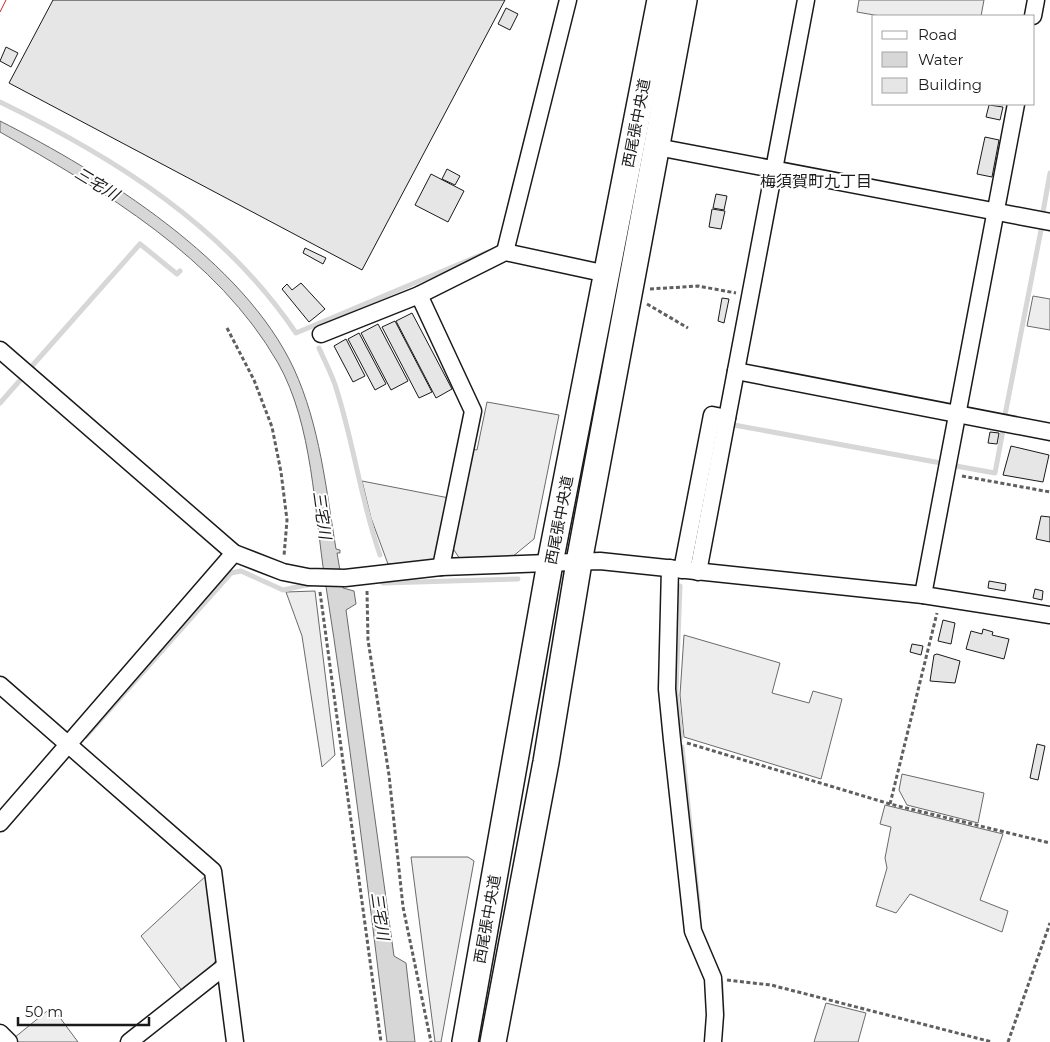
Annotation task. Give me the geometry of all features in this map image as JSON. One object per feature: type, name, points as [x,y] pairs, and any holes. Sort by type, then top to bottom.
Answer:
[{"type":"main road","name":"西尾張中央道","points":[[465,1042],[550,563],[660,0]]},
{"type":"main road","name":"西尾張中央道","points":[[493,1042],[546,762],[579,562],[684,0]]},
{"type":"street","points":[[505,252],[568,0]]},
{"type":"street","points":[[713,1042],[716,1015],[713,978],[693,931],[667,689],[683,570],[727,418],[806,0]]},
{"type":"street","points":[[1033,15],[1036,0]]},
{"type":"street","points":[[923,595],[1016,105]]},
{"type":"street","points":[[657,147],[1050,222]]},
{"type":"street","points":[[321,334],[418,295],[505,252],[607,274]]},
{"type":"street","points":[[418,295],[473,411],[441,567]]},
{"type":"street","points":[[0,350],[234,553],[283,572],[319,578],[345,578],[441,567],[600,561],[923,595],[1050,614]]},
{"type":"street","points":[[736,371],[1050,432]]},
{"type":"street","points":[[0,823],[234,553]]},
{"type":"street","points":[[0,684],[213,871],[235,1042]]},
{"type":"street","points":[[128,1042],[224,967]]},
{"type":"street","points":[[0,1033],[9,1042]]},
{"type":"path","points":[[630,290],[698,286],[750,295]]},
{"type":"path","points":[[630,290],[642,301],[688,328]]},
{"type":"path","points":[[227,328],[254,380],[272,427],[281,472],[287,520],[283,572]]},
{"type":"path","points":[[946,473],[1050,492]]},
{"type":"path","points":[[366,575],[368,640],[389,775],[403,907],[430,1042]]},
{"type":"path","points":[[319,578],[381,1042]]},
{"type":"path","points":[[890,804],[941,598]]},
{"type":"path","points":[[672,740],[693,744],[890,804],[1050,843]]},
{"type":"path","points":[[1008,1042],[1050,923]]},
{"type":"path","points":[[713,978],[771,985],[992,1042]]},
{"type":"shaded area","points":[[859,0],[984,0],[981,15],[874,15],[857,12]]},
{"type":"shaded area","points":[[1033,296],[1050,299],[1050,330],[1027,326]]},
{"type":"shaded area","points":[[487,402],[559,415],[534,539],[512,557],[460,559],[452,547],[471,449],[477,450]]},
{"type":"shaded area","points":[[362,481],[449,498],[440,552],[431,562],[388,564],[371,518]]},
{"type":"shaded area","points":[[315,591],[335,755],[322,767],[302,636],[286,592]]},
{"type":"shaded area","points":[[684,635],[780,663],[772,693],[809,703],[813,691],[842,699],[821,779],[684,737],[680,695]]},
{"type":"shaded area","points":[[902,774],[984,793],[978,823],[907,805],[899,790]]},
{"type":"shaded area","points":[[885,805],[1003,834],[980,900],[1008,911],[1002,932],[910,894],[896,913],[876,906],[887,868],[885,858],[891,827],[880,824]]},
{"type":"shaded area","points":[[411,857],[468,857],[474,861],[441,1042],[435,1042]]},
{"type":"shaded area","points":[[208,874],[217,958],[210,970],[183,992],[141,936]]},
{"type":"shaded area","points":[[826,1003],[866,1013],[858,1042],[814,1042]]},
{"type":"shaded area","points":[[52,1007],[78,1042],[17,1042],[14,1038]]},
{"type":"water","name":"三宅川","points":[[0,121],[82,167],[125,194],[167,224],[206,257],[241,292],[271,329],[294,369],[303,391],[316,435],[336,549],[340,550],[340,553],[337,553],[343,588],[354,591],[356,604],[346,610],[394,956],[406,963],[415,1042],[387,1042],[358,811],[321,553],[315,497],[299,413],[290,387],[278,363],[253,325],[223,290],[191,259],[118,203],[0,132]]},
{"type":"building","points":[[53,0],[505,0],[362,270],[9,83]]},
{"type":"building","points":[[506,8],[518,14],[510,30],[498,24]]},
{"type":"building","points":[[6,47],[18,53],[11,67],[0,61]]},
{"type":"building","points":[[989,105],[1003,107],[1000,120],[986,117]]},
{"type":"building","points":[[985,137],[999,140],[992,177],[977,174]]},
{"type":"building","points":[[447,169],[460,176],[455,185],[442,179]]},
{"type":"building","points":[[431,174],[464,191],[448,222],[415,205]]},
{"type":"building","points":[[716,194],[727,196],[724,210],[713,208]]},
{"type":"building","points":[[712,209],[725,211],[721,229],[709,227]]},
{"type":"building","points":[[305,248],[326,258],[323,264],[303,253]]},
{"type":"building","points":[[301,283],[325,309],[309,322],[282,289],[287,284],[292,290]]},
{"type":"building","points":[[722,298],[729,299],[724,323],[718,321]]},
{"type":"building","points":[[412,313],[452,389],[436,398],[396,321]]},
{"type":"building","points":[[395,321],[432,392],[419,398],[382,327]]},
{"type":"building","points":[[378,324],[408,381],[391,390],[361,333]]},
{"type":"building","points":[[359,333],[386,384],[375,390],[348,339]]},
{"type":"building","points":[[346,339],[365,376],[353,382],[334,346]]},
{"type":"building","points":[[990,432],[999,433],[997,444],[988,443]]},
{"type":"building","points":[[1011,446],[1049,455],[1043,482],[1003,475]]},
{"type":"building","points":[[1041,516],[1050,517],[1050,542],[1036,539]]},
{"type":"building","points":[[989,581],[1006,584],[1005,591],[988,588]]},
{"type":"building","points":[[1035,589],[1043,591],[1042,600],[1033,598]]},
{"type":"building","points":[[943,620],[955,623],[951,644],[938,641]]},
{"type":"building","points":[[983,629],[993,632],[992,635],[1009,639],[1004,659],[966,649],[971,631],[982,634]]},
{"type":"building","points":[[912,644],[923,646],[921,655],[910,652]]},
{"type":"building","points":[[937,654],[960,661],[955,683],[930,681],[934,655]]},
{"type":"building","points":[[1037,744],[1045,746],[1038,780],[1030,778]]},
{"type":"waterway","points":[[0,102],[84,146],[164,198],[201,227],[235,260],[267,295],[296,333],[488,252]]},
{"type":"waterway","points":[[1043,212],[1050,173]]},
{"type":"waterway","points":[[1005,415],[1041,230]]},
{"type":"waterway","points":[[32,366],[140,244],[177,274],[180,271]]},
{"type":"waterway","points":[[319,348],[337,391],[373,535],[380,555]]},
{"type":"waterway","points":[[0,403],[22,378]]},
{"type":"waterway","points":[[734,425],[941,463]]},
{"type":"waterway","points":[[956,466],[995,473],[1003,430]]},
{"type":"waterway","points":[[86,736],[231,573],[241,571],[283,590],[311,584]]},
{"type":"waterway","points":[[383,583],[518,579]]},
{"type":"waterway","points":[[680,586],[676,691],[681,737]]},
{"type":"waterway","points":[[682,747],[699,912]]},
{"type":"waterway","points":[[721,982],[722,1014]]},
{"type":"power","points":[[0,12],[6,0]]},
{"type":"district","name":"梅須賀町九丁目","points":[[816,181]]}]
